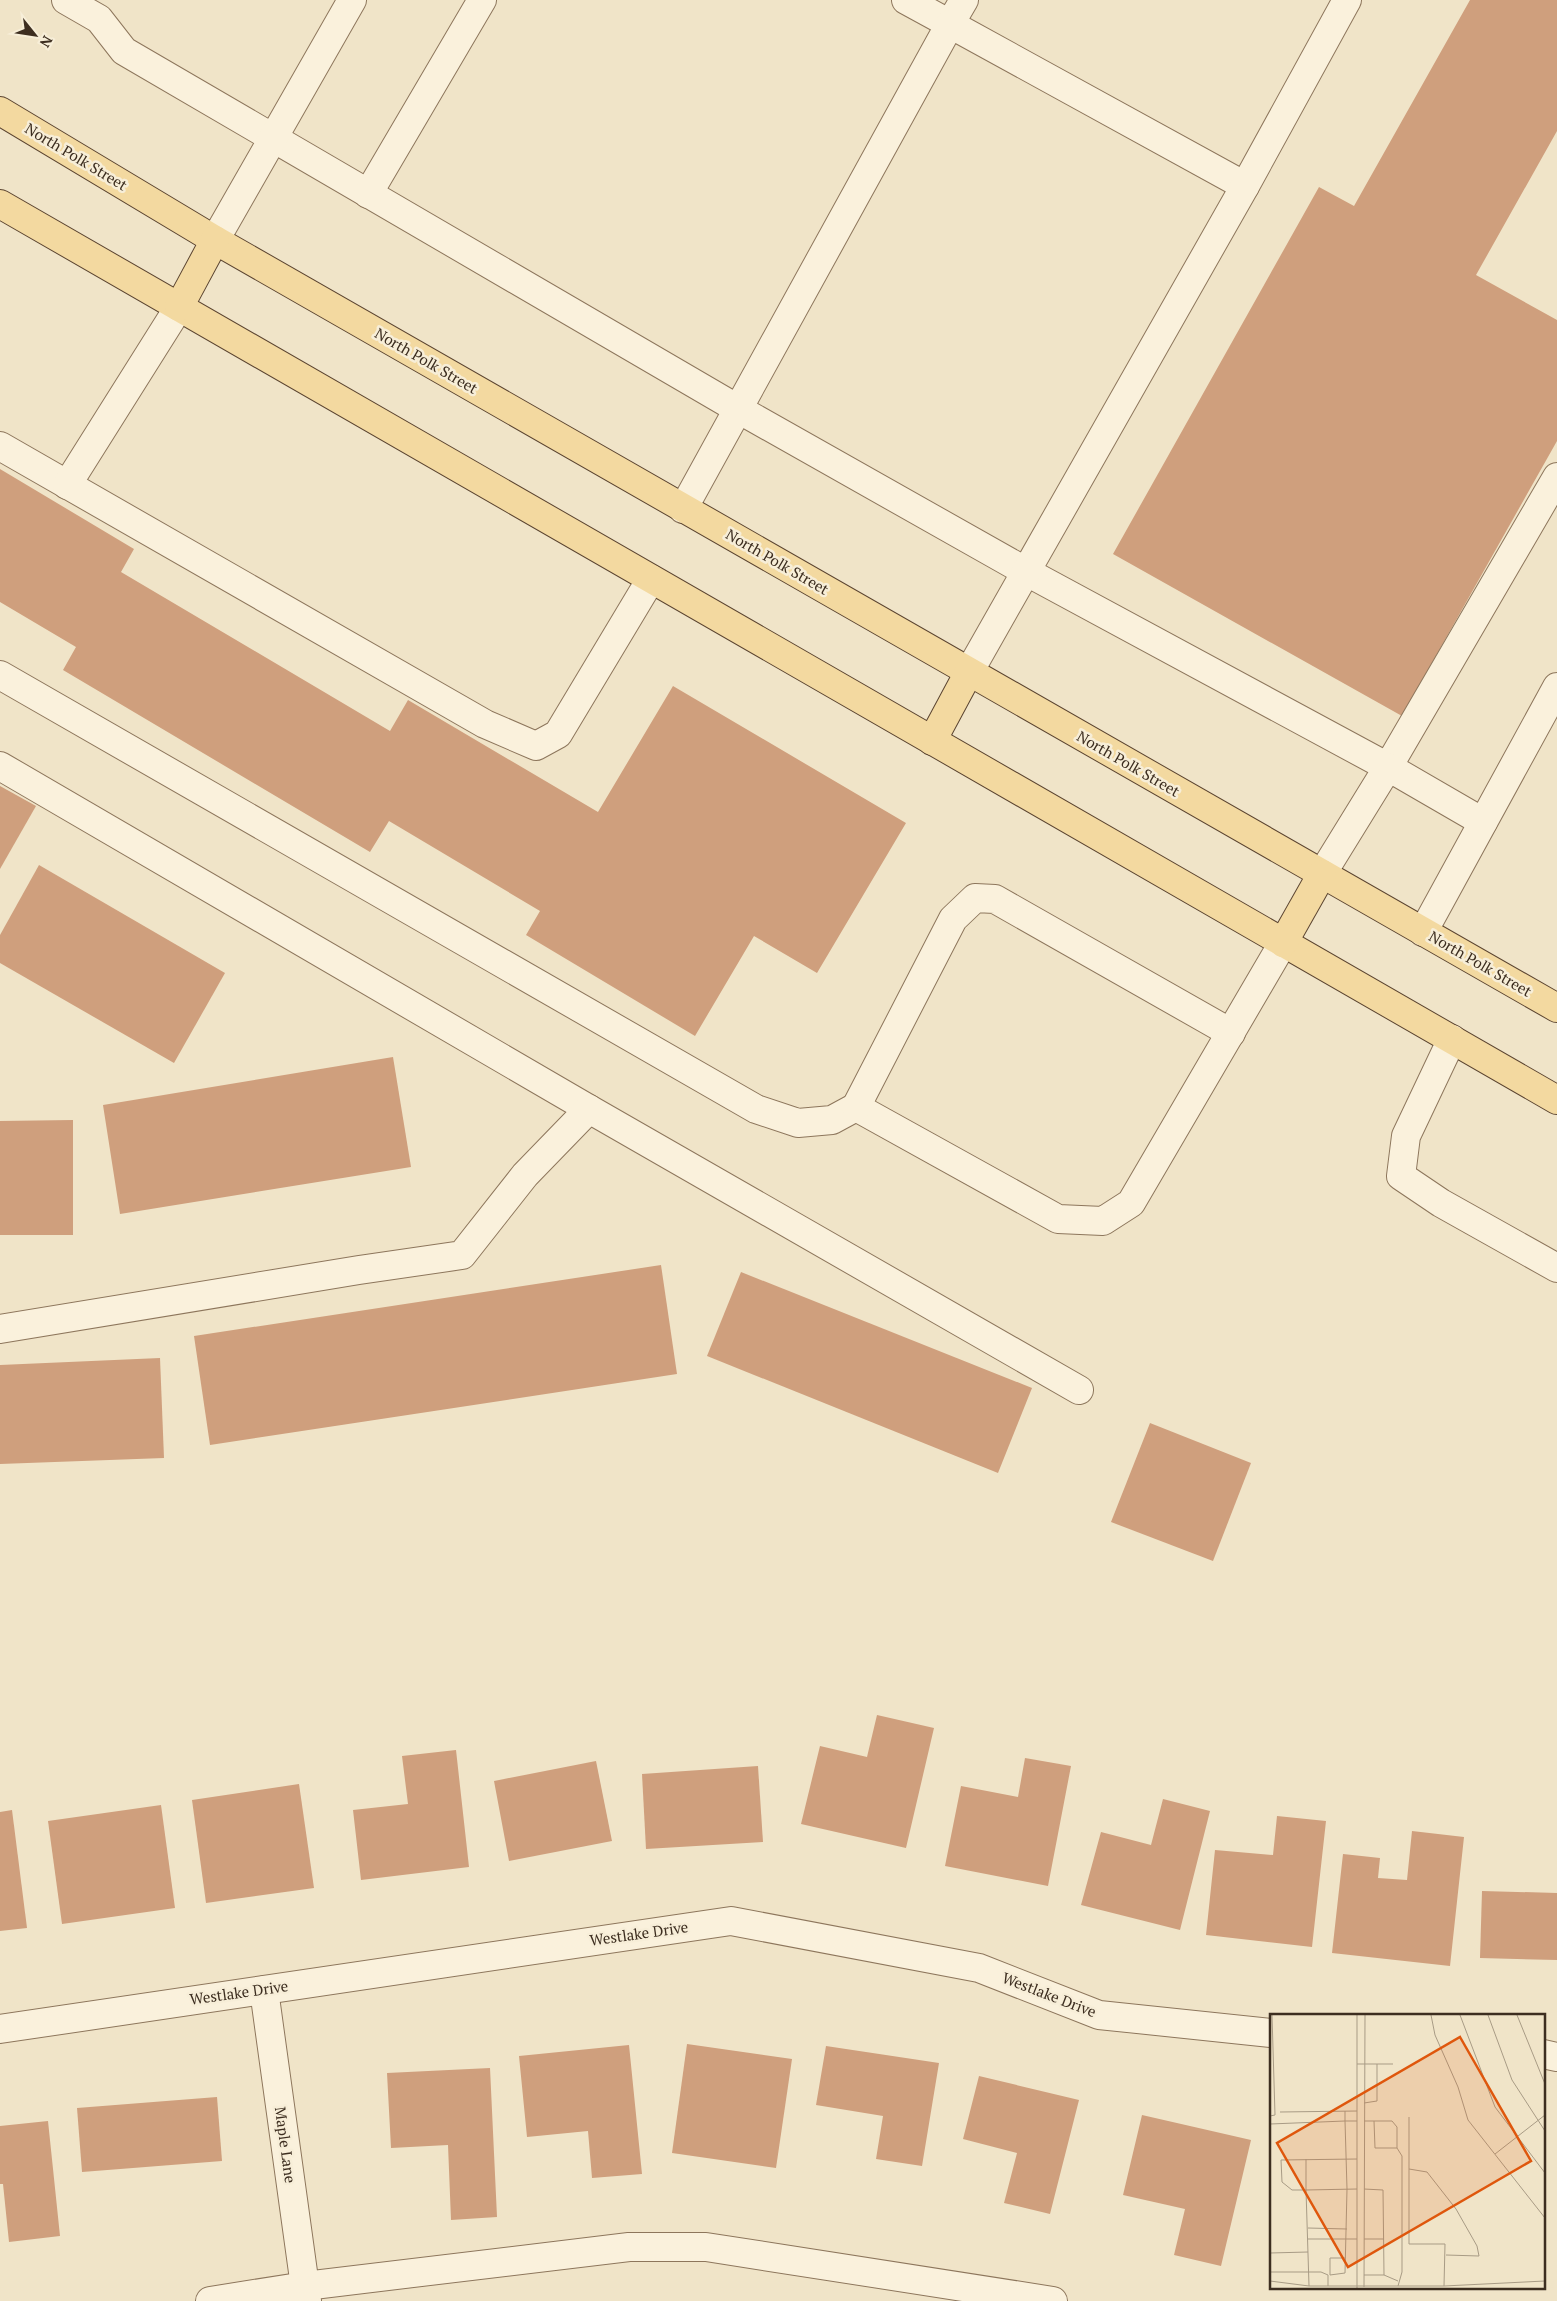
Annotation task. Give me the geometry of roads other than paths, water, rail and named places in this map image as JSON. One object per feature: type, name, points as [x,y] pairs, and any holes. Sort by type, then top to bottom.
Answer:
[{"type":"main road","name":"North Polk Street","points":[[0,111],[215,240],[1557,1008]]},
{"type":"main road","points":[[0,204],[1557,1100]]},
{"type":"main road","points":[[179,307],[215,240]]},
{"type":"main road","points":[[932,740],[969,672]]},
{"type":"main road","points":[[1283,943],[1322,874]]},
{"type":"street","points":[[66,0],[104,9],[124,51],[738,409],[1025,571],[1388,767],[1483,822]]},
{"type":"street","points":[[215,240],[352,0]]},
{"type":"street","points":[[368,194],[482,0]]},
{"type":"street","points":[[906,0],[1245,186]]},
{"type":"street","points":[[683,509],[964,0]]},
{"type":"street","points":[[969,672],[1245,186],[1347,0]]},
{"type":"street","points":[[67,485],[179,307]]},
{"type":"street","points":[[0,446],[485,724],[536,746],[558,734],[651,579]]},
{"type":"street","points":[[1322,874],[1388,767],[1557,477]]},
{"type":"street","points":[[0,675],[756,1109],[798,1123],[832,1120],[856,1107],[953,919],[976,898],[996,899],[1231,1033]]},
{"type":"street","points":[[1424,932],[1557,687]]},
{"type":"street","points":[[0,766],[589,1110],[1079,1390]]},
{"type":"street","points":[[856,1107],[1058,1219],[1103,1221],[1131,1204],[1283,943]]},
{"type":"street","points":[[1452,1039],[1406,1136],[1401,1176],[1441,1203],[1557,1268]]},
{"type":"street","points":[[0,1329],[350,1271],[462,1255],[525,1176],[589,1110]]},
{"type":"street","name":"Westlake Drive","points":[[0,2028],[731,1921],[979,1968],[1099,2015],[1270,2033]]},
{"type":"street","name":"Maple Lane","points":[[264,1990],[306,2294]]},
{"type":"street","points":[[1544,2054],[1557,2056]]},
{"type":"street","points":[[210,2301],[306,2294],[629,2247],[706,2247],[1053,2301]]}]
